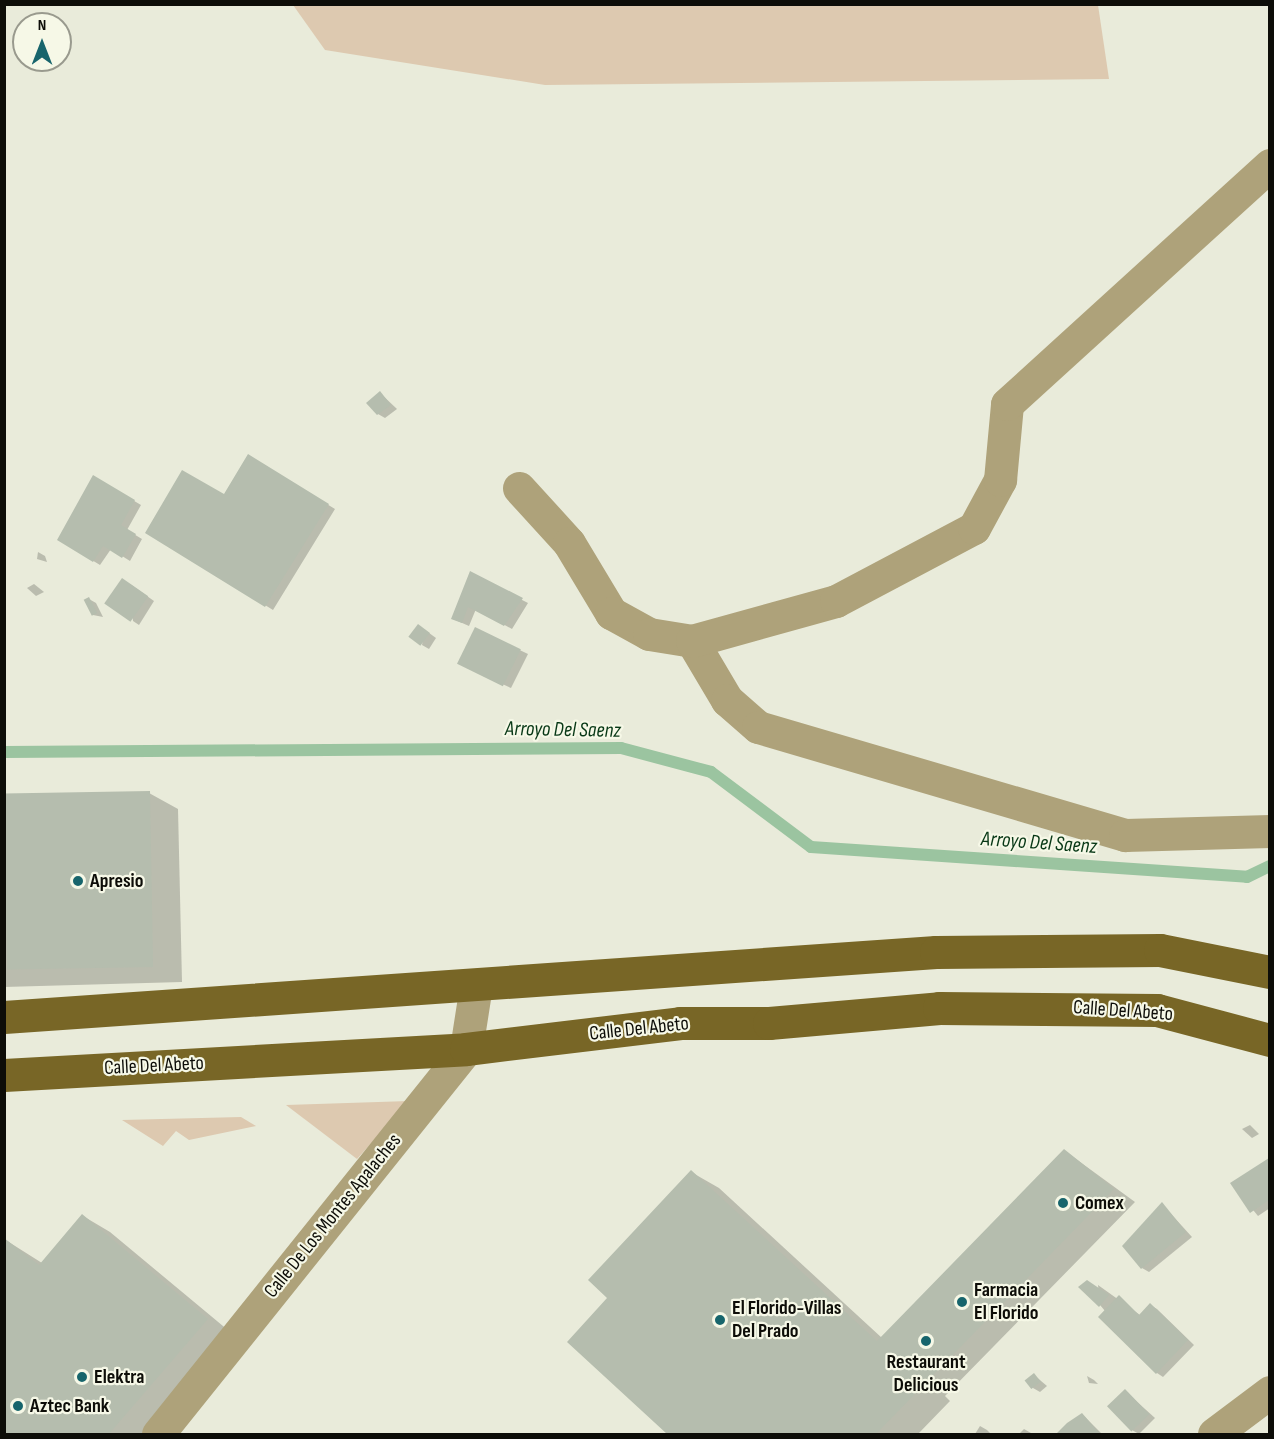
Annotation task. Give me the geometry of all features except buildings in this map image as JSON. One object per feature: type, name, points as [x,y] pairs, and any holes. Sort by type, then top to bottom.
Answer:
[{"type":"main road","points":[[4,1017],[936,952],[1160,950],[1269,972]]},
{"type":"main road","name":"Calle Del Abeto","points":[[4,1075],[466,1049],[680,1023],[1076,1006],[1157,1010],[1269,1040]]},
{"type":"street","points":[[519,488],[569,543],[611,613],[649,634],[692,640],[836,601],[974,528],[1000,480],[1003,431],[1012,398],[1269,165]]},
{"type":"street","points":[[692,640],[727,700],[758,727],[1125,835],[1269,831]]},
{"type":"street","name":"Calle De Los Montes Apalaches","points":[[158,1434],[466,1049],[476,985]]},
{"type":"street","points":[[1214,1434],[1269,1392]]},
{"type":"shaded area","points":[[293,5],[1098,5],[1109,79],[545,85],[325,50]]},
{"type":"shaded area","points":[[409,1101],[357,1159],[286,1105]]},
{"type":"shaded area","points":[[241,1117],[256,1126],[189,1140],[176,1131],[163,1146],[122,1120]]},
{"type":"waterway","name":"Arroyo Del Saenz","points":[[4,752],[621,748],[711,772],[811,847],[1247,877],[1270,866]]},
{"type":"place","name":"Apresio","points":[[78,881]]},
{"type":"place","name":"Comex","points":[[1063,1203]]},
{"type":"place","name":"Farmacia El Florido","points":[[962,1302]]},
{"type":"place","name":"El Florido-Villas Del Prado","points":[[720,1320]]},
{"type":"place","name":"Restaurant Delicious","points":[[926,1341]]},
{"type":"place","name":"Elektra","points":[[82,1377]]},
{"type":"place","name":"Aztec Bank","points":[[18,1406]]}]
